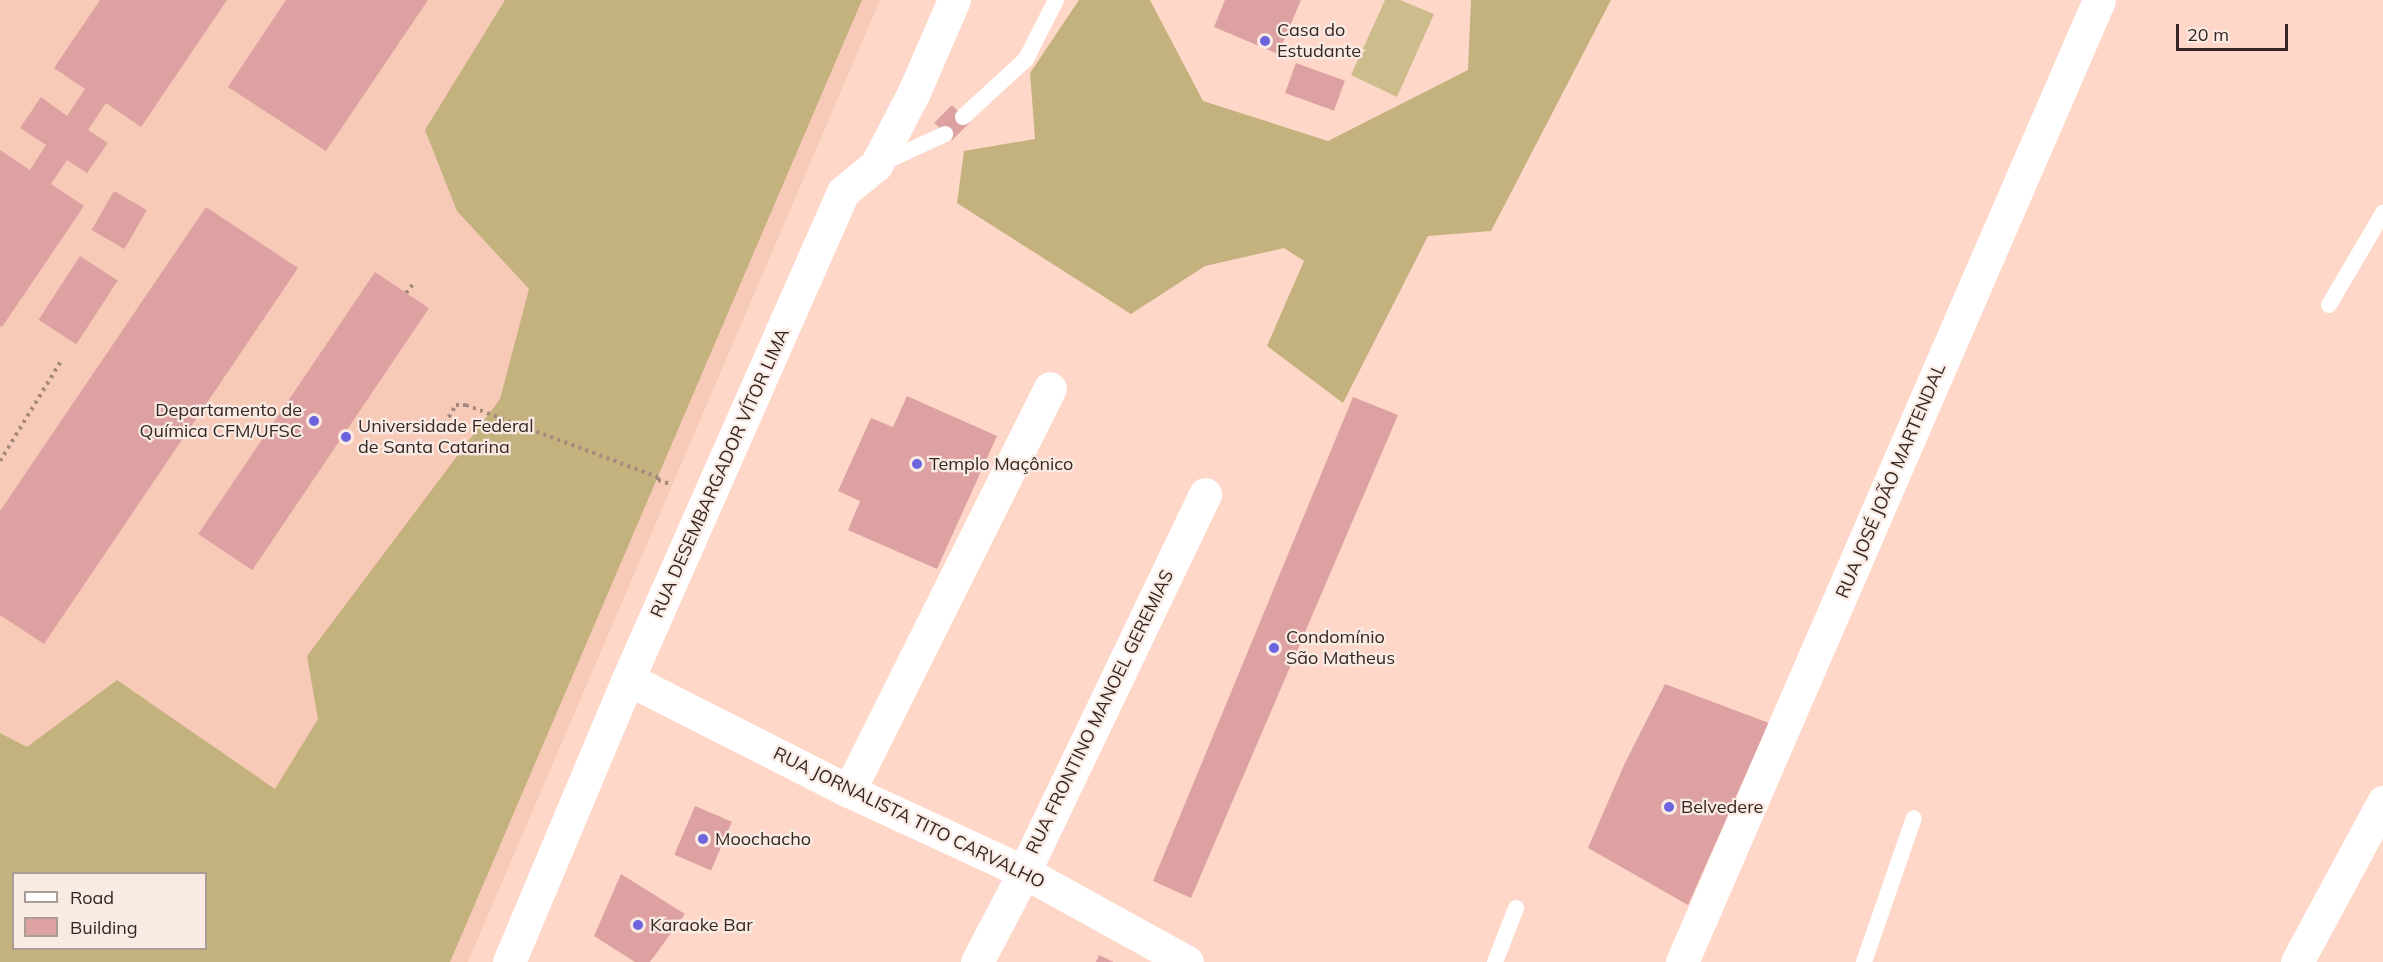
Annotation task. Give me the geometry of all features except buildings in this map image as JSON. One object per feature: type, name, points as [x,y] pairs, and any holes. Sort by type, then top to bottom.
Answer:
[{"type":"street","name":"RUA DESEMBARGADOR VÍTOR LIMA","points":[[509,962],[628,678],[843,192],[876,165],[914,92],[954,0]]},
{"type":"street","name":"RUA JOSÉ JOÃO MARTENDAL","points":[[1682,962],[2099,0]]},
{"type":"street","points":[[849,791],[1050,387]]},
{"type":"street","name":"RUA FRONTINO MANOEL GEREMIAS","points":[[977,962],[1024,872],[1205,494]]},
{"type":"street","name":"RUA JORNALISTA TITO CARVALHO","points":[[628,678],[849,791],[1024,872],[1187,962]]},
{"type":"street","points":[[2297,962],[2383,802]]},
{"type":"lane","points":[[963,117],[1026,59],[1056,0]]},
{"type":"lane","points":[[876,165],[945,134]]},
{"type":"lane","points":[[2329,305],[2383,213]]},
{"type":"lane","points":[[1864,962],[1914,818]]},
{"type":"lane","points":[[1494,962],[1516,908]]},
{"type":"path","points":[[406,293],[414,284]]},
{"type":"path","points":[[0,461],[61,361]]},
{"type":"path","points":[[441,430],[456,405],[466,405],[658,477],[658,480],[670,484]]},
{"type":"shaded area","name":"Universidade Federal de Santa Catarina","points":[[0,0],[880,0],[468,962],[0,962]]},
{"type":"shaded area","points":[[505,0],[862,0],[450,962],[0,962],[0,733],[27,747],[117,680],[275,789],[318,719],[307,656],[500,399],[529,289],[457,211],[425,130]]},
{"type":"shaded area","points":[[1079,0],[1150,0],[1203,101],[1328,141],[1468,70],[1471,0],[1611,0],[1491,231],[1428,236],[1343,403],[1267,346],[1304,261],[1284,248],[1205,266],[1131,314],[957,203],[964,151],[1035,139],[1030,73]]},
{"type":"shaded area","points":[[1385,0],[1400,0],[1434,14],[1397,97],[1351,75]]},
{"type":"place","name":"Casa do Estudante","points":[[1265,41]]},
{"type":"place","name":"Departamento de Química CFM/UFSC","points":[[314,421]]},
{"type":"place","name":"Universidade Federal de Santa Catarina","points":[[346,437]]},
{"type":"place","name":"Templo Maçônico","points":[[917,464]]},
{"type":"place","name":"Condomínio São Matheus","points":[[1274,648]]},
{"type":"place","name":"Belvedere","points":[[1669,807]]},
{"type":"place","name":"Moochacho","points":[[703,839]]},
{"type":"place","name":"Karaoke Bar","points":[[638,925]]}]
